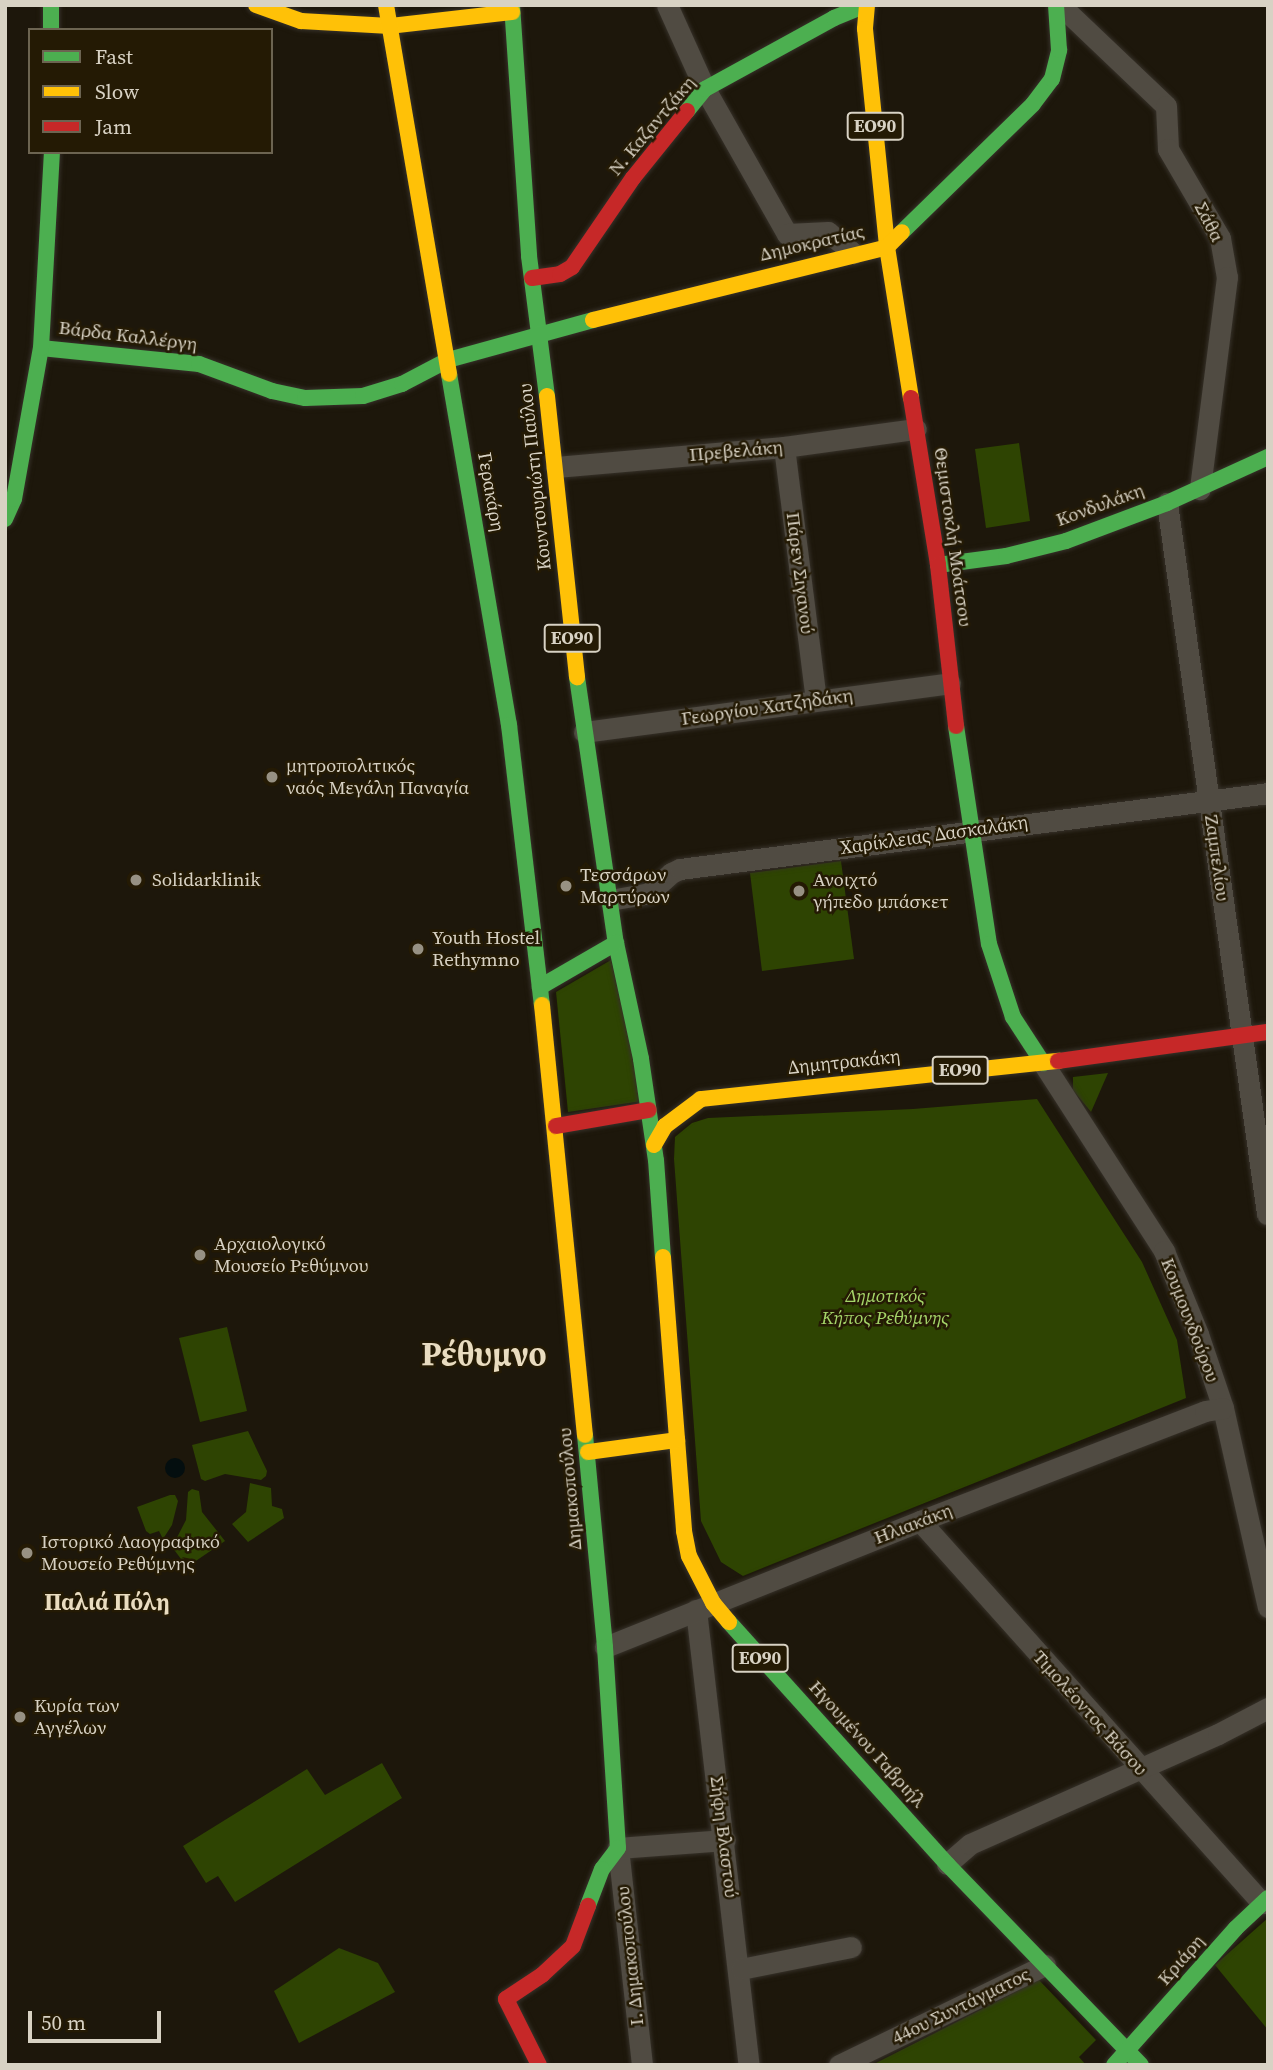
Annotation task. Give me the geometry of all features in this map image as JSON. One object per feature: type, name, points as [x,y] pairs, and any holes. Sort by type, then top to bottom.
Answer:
[{"type":"main road","points":[[51,5],[51,28]]},
{"type":"main road","points":[[256,5],[301,21],[390,26],[512,9]]},
{"type":"main road","name":"Γερακάρη","points":[[386,5],[421,225],[448,360],[509,725],[540,987]]},
{"type":"main road","name":"Ν. Καζαντζάκη","points":[[532,278],[560,274],[572,267],[633,178],[705,89],[834,18],[867,5]]},
{"type":"main road","name":"Θεμιστοκλή Μοάτσου","points":[[867,5],[865,29],[887,247],[938,565],[950,683],[989,944],[1013,1017],[1043,1063]]},
{"type":"main road","name":"Δημοκρατίας","points":[[448,360],[540,332],[853,253],[887,247],[1033,104],[1052,79],[1059,50],[1058,5]]},
{"type":"main road","name":"Κουντουριώτη Παύλου","points":[[512,9],[532,278],[556,467],[584,732],[616,943]]},
{"type":"main road","points":[[5,519],[14,499],[41,348],[52,154]]},
{"type":"main road","name":"Βάρδα Καλλέργη","points":[[41,348],[199,364],[272,391],[305,398],[333,399],[363,396],[402,384],[448,360]]},
{"type":"main road","name":"Κονδυλάκη","points":[[938,565],[1006,556],[1066,541],[1167,503],[1268,457]]},
{"type":"main road","points":[[616,943],[540,987],[556,1126],[649,1110]]},
{"type":"main road","name":"ΕΟ90","points":[[616,943],[641,1059],[654,1145]]},
{"type":"main road","name":"Δημητρακάκη","points":[[701,1098],[1043,1063],[1268,1032]]},
{"type":"main road","name":"ΕΟ90","points":[[641,1059],[658,1078]]},
{"type":"main road","name":"ΕΟ90","points":[[681,1093],[701,1098]]},
{"type":"main road","points":[[654,1145],[665,1126],[701,1098]]},
{"type":"main road","name":"Δημακοπούλου","points":[[556,1126],[605,1647],[618,1848]]},
{"type":"main road","name":"Ηγουμένου Γαβριήλ","points":[[654,1145],[685,1543],[696,1572],[704,1606],[1141,2065]]},
{"type":"main road","points":[[588,1452],[677,1440]]},
{"type":"main road","points":[[539,2065],[506,1998],[542,1975],[573,1946],[602,1869],[618,1848]]},
{"type":"main road","name":"Κριάρη","points":[[1114,2065],[1236,1928],[1265,1901]]},
{"type":"street","points":[[667,5],[705,89],[787,234],[828,232],[853,253]]},
{"type":"street","name":"Σάθα","points":[[1058,5],[1166,106],[1168,149],[1220,237],[1227,277],[1200,489]]},
{"type":"street","name":"Πρεβελάκη","points":[[556,467],[784,447],[916,429]]},
{"type":"street","name":"Πάρεν Σιγανού","points":[[784,447],[816,700]]},
{"type":"street","name":"Ζαμπελίου","points":[[1167,503],[1267,1213]]},
{"type":"street","name":"Γεωργίου Χατζηδάκη","points":[[584,732],[950,683]]},
{"type":"street","name":"Χαρίκλειας Δασκαλάκη","points":[[610,900],[649,893],[671,873],[680,869],[973,829],[1268,793]]},
{"type":"street","name":"Κουμουνδούρου","points":[[1043,1063],[1164,1251],[1198,1334],[1223,1408],[1268,1607]]},
{"type":"street","name":"Ηλιακάκη","points":[[605,1647],[920,1521],[1205,1411],[1223,1408]]},
{"type":"street","name":"Τιμολέοντος Βάσου","points":[[920,1521],[1140,1769],[1265,1901]]},
{"type":"street","name":"Σήφη Βλαστού","points":[[704,1606],[724,1840],[741,1969],[749,2065]]},
{"type":"street","points":[[947,1864],[970,1844],[1268,1709]]},
{"type":"street","points":[[618,1848],[724,1840]]},
{"type":"street","name":"Ι. Δημακοπούλου","points":[[618,1848],[642,2065]]},
{"type":"street","points":[[741,1969],[851,1947]]},
{"type":"street","name":"44ου Συντάγματος","points":[[839,2065],[1045,1965]]},
{"type":"green space","points":[[1019,443],[1030,521],[986,528],[975,449]]},
{"type":"green space","points":[[841,861],[854,959],[762,971],[750,873]]},
{"type":"green space","points":[[611,960],[643,1101],[568,1112],[556,992]]},
{"type":"green space","points":[[1108,1073],[1091,1112],[1073,1090],[1073,1077]]},
{"type":"green space","name":"Δημοτικός Κήπος Ρεθύμνης","points":[[1037,1099],[1142,1262],[1177,1340],[1186,1398],[743,1576],[721,1562],[701,1521],[674,1159],[675,1137],[692,1123],[708,1118],[913,1109]]},
{"type":"green space","points":[[227,1327],[247,1411],[200,1422],[179,1338]]},
{"type":"green space","points":[[248,1431],[267,1471],[266,1476],[261,1480],[225,1474],[205,1481],[201,1479],[192,1445]]},
{"type":"green space","points":[[250,1483],[271,1488],[272,1506],[282,1509],[284,1518],[248,1542],[232,1524],[246,1512]]},
{"type":"green space","points":[[192,1489],[199,1491],[202,1512],[225,1541],[187,1567],[172,1547],[186,1520],[188,1492]]},
{"type":"green space","points":[[175,1495],[178,1501],[172,1525],[163,1539],[159,1531],[150,1534],[146,1531],[137,1507]]},
{"type":"green space","points":[[382,1763],[402,1798],[235,1902],[218,1876],[206,1883],[183,1846],[307,1769],[325,1795]]},
{"type":"green space","points":[[1268,1918],[1268,2030],[1215,1965]]},
{"type":"green space","points":[[339,1948],[378,1963],[395,1992],[299,2043],[274,1991]]},
{"type":"green space","points":[[1039,1980],[1096,2040],[1079,2057],[1086,2065],[872,2065]]},
{"type":"shaded area","points":[[175,1458],[182,1461],[185,1468],[182,1475],[175,1478],[168,1475],[165,1468],[168,1461]]},
{"type":"traffic: fast","points":[[51,5],[51,28]]},
{"type":"traffic: fast","points":[[512,5],[529,256],[547,396]]},
{"type":"traffic: fast","points":[[687,111],[705,89],[834,18],[867,5]]},
{"type":"traffic: fast","points":[[902,232],[1033,104],[1052,79],[1059,50],[1056,5]]},
{"type":"traffic: fast","points":[[5,519],[14,499],[41,348],[52,154]]},
{"type":"traffic: fast","points":[[41,348],[199,364],[272,391],[305,398],[363,396],[402,384],[448,360],[593,320]]},
{"type":"traffic: fast","points":[[449,374],[509,725],[542,1005]]},
{"type":"traffic: fast","points":[[938,565],[1006,556],[1066,541],[1167,503],[1268,457]]},
{"type":"traffic: fast","points":[[577,677],[616,943],[641,1059],[656,1160],[663,1257]]},
{"type":"traffic: fast","points":[[956,726],[989,944],[1013,1017],[1043,1063]]},
{"type":"traffic: fast","points":[[540,987],[616,943]]},
{"type":"traffic: fast","points":[[585,1435],[605,1647],[618,1848],[602,1869],[588,1906]]},
{"type":"traffic: fast","points":[[729,1622],[947,1864],[1141,2065]]},
{"type":"traffic: fast","points":[[1114,2065],[1236,1928],[1268,1898]]},
{"type":"traffic: slow","points":[[256,5],[301,21],[390,26],[512,12]]},
{"type":"traffic: slow","points":[[386,5],[449,374]]},
{"type":"traffic: slow","points":[[867,5],[865,29],[887,247],[911,398]]},
{"type":"traffic: slow","points":[[593,320],[887,247],[902,232]]},
{"type":"traffic: slow","points":[[547,396],[577,677]]},
{"type":"traffic: slow","points":[[542,1005],[585,1435]]},
{"type":"traffic: slow","points":[[654,1145],[665,1126],[701,1099],[1058,1061]]},
{"type":"traffic: slow","points":[[663,1257],[684,1531],[689,1556],[713,1603],[729,1622]]},
{"type":"traffic: slow","points":[[588,1452],[677,1440]]},
{"type":"traffic: jam","points":[[532,278],[560,274],[572,267],[633,178],[687,111]]},
{"type":"traffic: jam","points":[[911,398],[938,565],[956,726]]},
{"type":"traffic: jam","points":[[1058,1061],[1268,1032]]},
{"type":"traffic: jam","points":[[556,1126],[649,1110]]},
{"type":"traffic: jam","points":[[539,2065],[506,1999],[542,1975],[573,1946],[588,1906]]},
{"type":"place","name":"μητροπολιτικός ναός Μεγάλη Παναγία","points":[[272,777]]},
{"type":"place","name":"Solidarklinik","points":[[136,880]]},
{"type":"place","name":"Τεσσάρων Μαρτύρων","points":[[566,886]]},
{"type":"place","name":"Ανοιχτό γήπεδο μπάσκετ","points":[[799,891]]},
{"type":"place","name":"Youth Hostel Rethymno","points":[[418,949]]},
{"type":"place","name":"Αρχαιολογικό Μουσείο Ρεθύμνου","points":[[200,1255]]},
{"type":"place","name":"Ιστορικό Λαoγραφικό Μουσείο Ρεθύμνης","points":[[27,1553]]},
{"type":"place","name":"Κυρία των Αγγέλων","points":[[20,1717]]},
{"type":"district","name":"Ρέθυμνο","points":[[484,1354]]},
{"type":"district","name":"Παλιά Πόλη","points":[[107,1602]]}]
